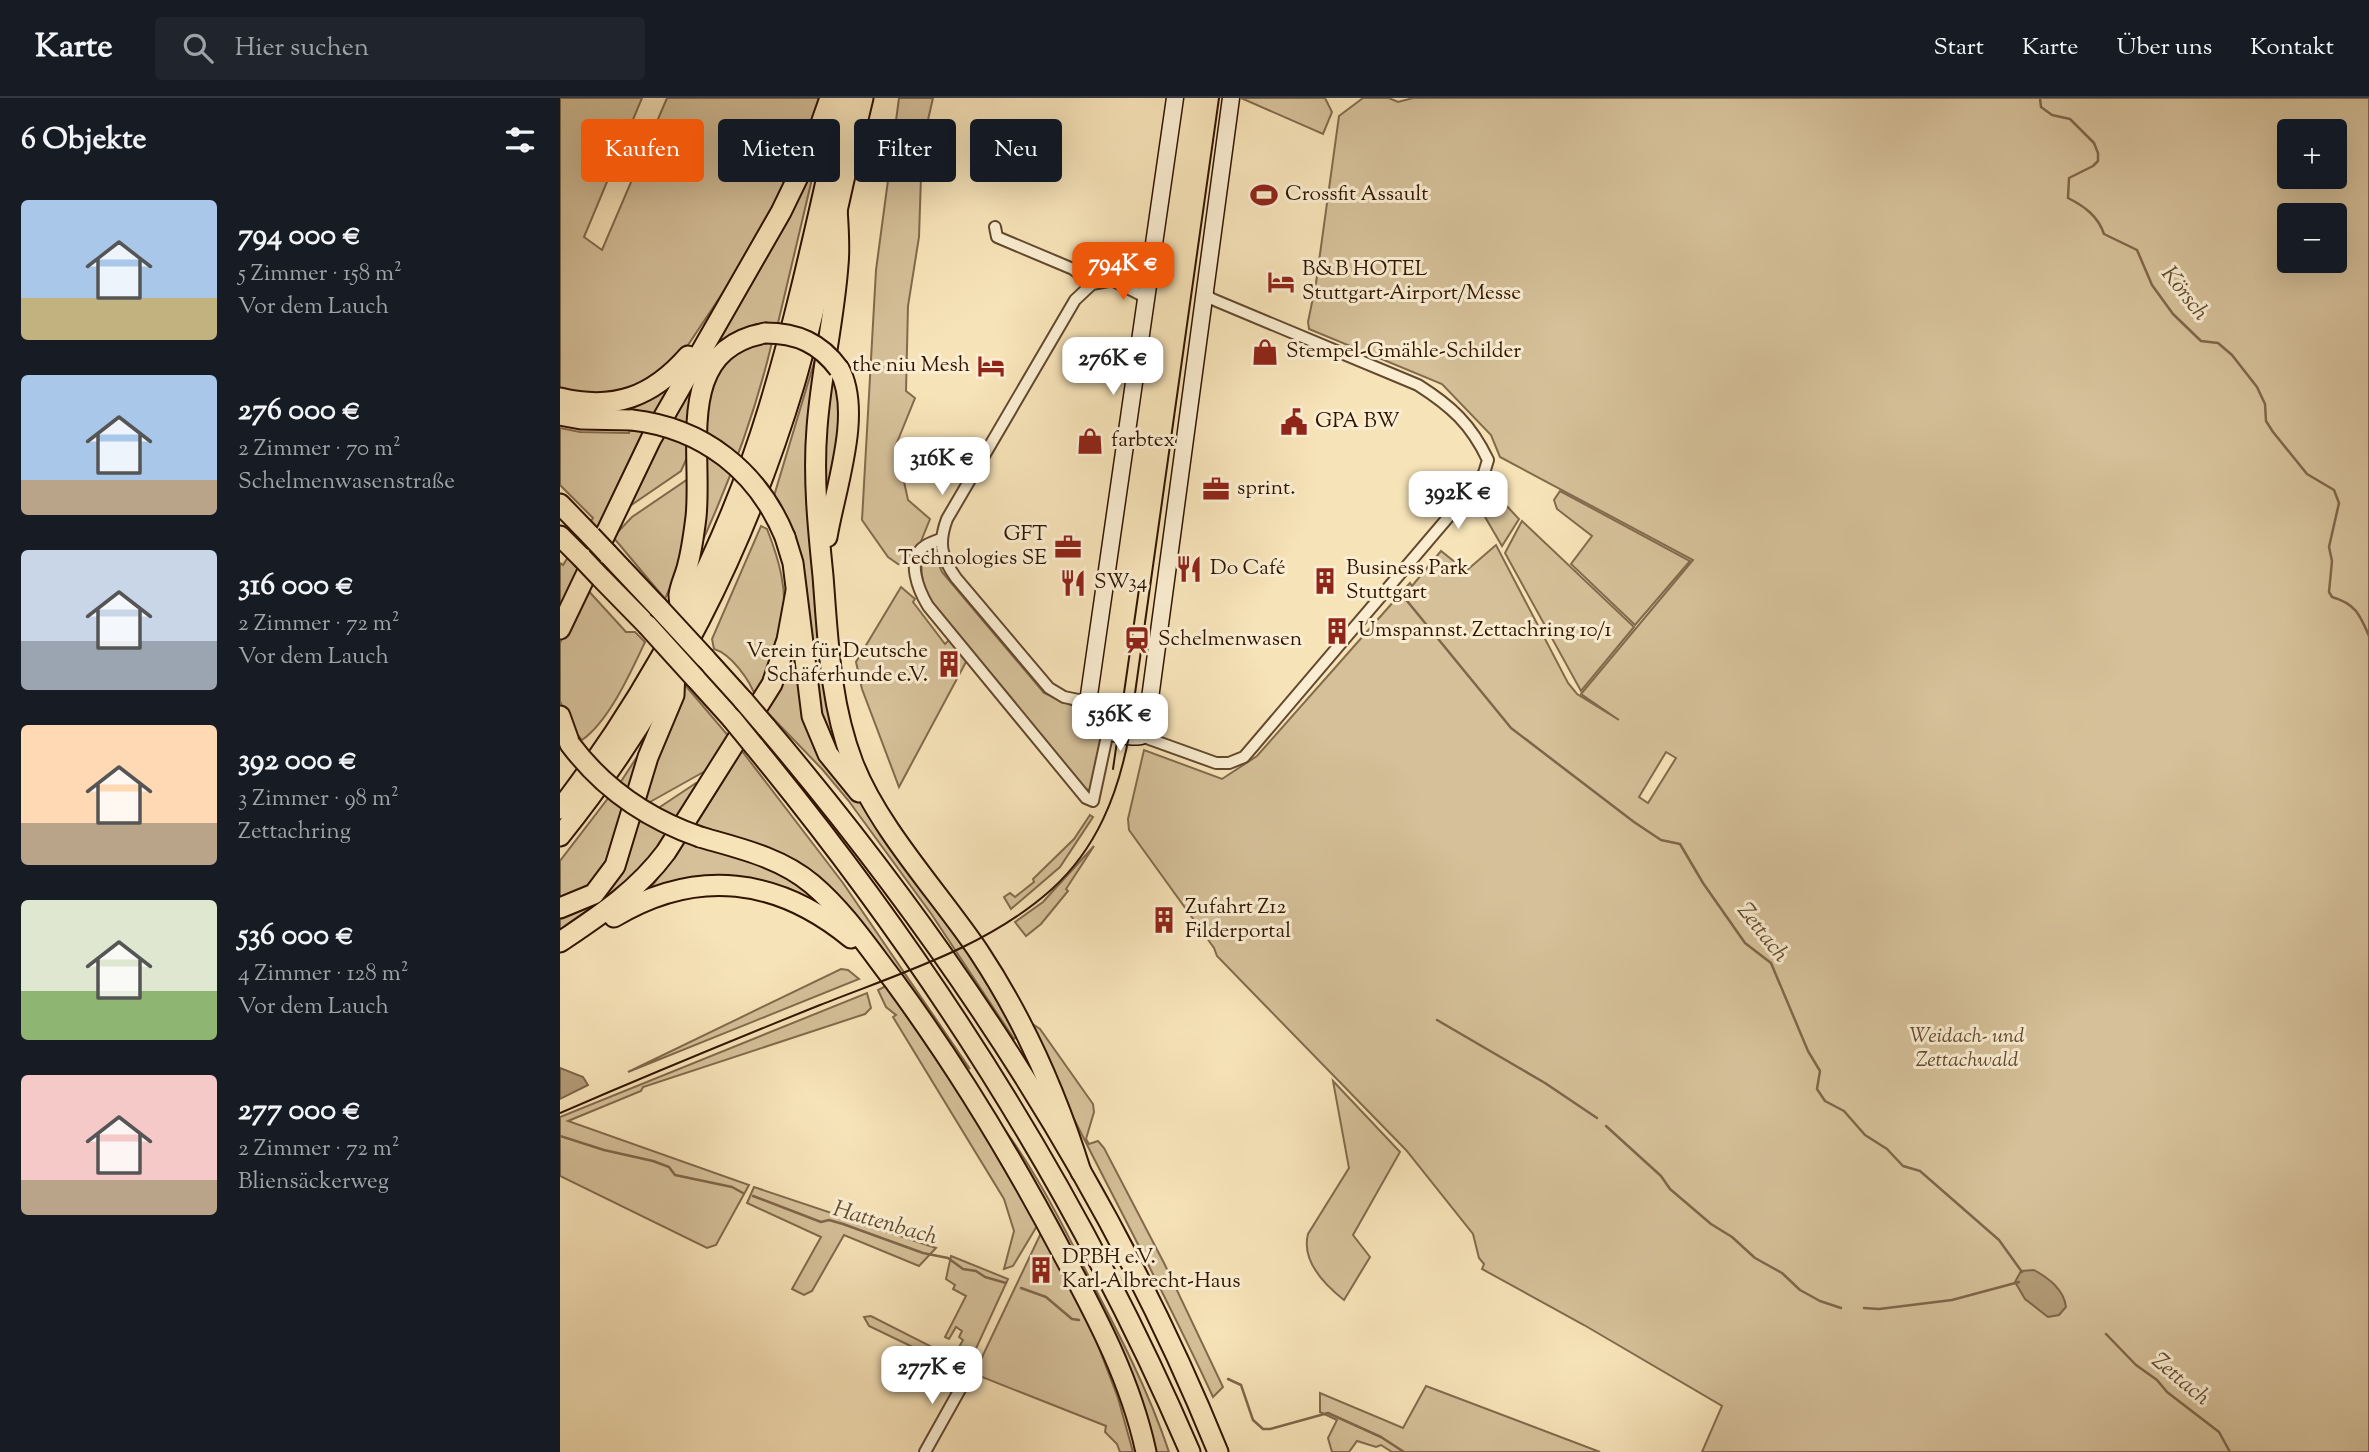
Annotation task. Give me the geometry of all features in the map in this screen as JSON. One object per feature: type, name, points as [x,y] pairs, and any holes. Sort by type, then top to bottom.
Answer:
[{"type":"highway","points":[[560,629],[646,450],[752,266],[798,179],[830,98]]},
{"type":"highway","points":[[560,809],[636,699],[682,617],[734,504],[769,408],[796,311],[845,98]]},
{"type":"highway","points":[[560,836],[623,750],[675,665],[724,570],[771,453],[810,325],[863,98]]},
{"type":"highway","points":[[837,207],[839,263],[815,447],[831,677],[838,716],[854,765],[865,789],[903,848]]},
{"type":"highway","points":[[560,398],[608,403],[651,389],[674,372],[719,321]]},
{"type":"highway","points":[[682,617],[679,595],[695,530],[698,404],[704,378],[711,365],[729,346],[750,335],[791,335],[807,340],[823,350],[839,369],[848,388],[850,415],[821,562]]},
{"type":"highway","points":[[560,415],[581,419],[652,422],[691,434],[726,456],[754,484],[778,520],[793,563],[812,716],[817,731],[835,763],[903,848],[979,952],[1014,1010],[1067,1125],[1081,1172]]},
{"type":"highway","points":[[560,504],[743,700],[857,837],[931,939],[1011,1058],[1081,1172],[1163,1330],[1218,1452]]},
{"type":"highway","points":[[560,536],[647,625],[732,719],[876,902],[993,1076],[1098,1258],[1190,1452]]},
{"type":"highway","points":[[567,937],[639,884],[666,852],[690,816],[772,684],[787,640],[796,591]]},
{"type":"highway","points":[[560,908],[594,894],[615,866],[648,757],[674,695],[675,665]]},
{"type":"highway","points":[[560,716],[565,736],[595,774],[636,806],[667,824],[764,856],[796,872],[832,902],[883,966],[956,1071],[1048,1225],[1112,1350],[1135,1410],[1146,1452]]},
{"type":"highway","points":[[567,937],[601,925],[656,895],[692,887],[732,885],[773,892],[808,907],[883,966]]},
{"type":"highway","points":[[1176,1420],[1177,1452]]},
{"type":"street","points":[[1175,98],[1088,702],[1094,718],[1108,731],[1141,736],[1216,764],[1229,763],[1244,757],[1468,494],[1483,473],[1488,460],[1476,436],[1461,419],[1446,403],[1418,385],[1212,299],[1205,293]]},
{"type":"street","points":[[1141,736],[1146,728],[1231,98]]},
{"type":"street","points":[[995,227],[998,237],[1073,269],[1092,284]]},
{"type":"street","points":[[1088,702],[1064,697],[1049,688],[944,562],[942,539],[947,519],[1075,300],[1092,284],[1135,276],[1151,264]]},
{"type":"street","points":[[1112,280],[1147,298]]},
{"type":"street","points":[[942,539],[923,547],[919,554],[914,574],[920,593],[1086,798],[1093,802],[1108,731]]},
{"type":"street","points":[[925,1452],[968,1375]]},
{"type":"green space","points":[[560,98],[642,98],[633,119],[581,119],[581,182],[607,182],[584,237],[602,250],[631,182],[704,182],[704,119],[658,119],[667,98],[824,98],[816,119],[718,119],[718,182],[788,182],[740,267],[684,351],[649,381],[614,395],[580,395],[560,388]]},
{"type":"green space","points":[[899,98],[933,98],[928,119],[896,119]]},
{"type":"green space","points":[[1241,98],[1325,98],[1332,112],[1323,134]]},
{"type":"green space","name":"Weidach- und Zettachwald","points":[[1363,98],[1389,98],[1398,102],[1413,98],[2369,98],[2369,1452],[1702,1452],[1722,1406],[1482,1269],[1484,1264],[1479,1258],[1473,1234],[1406,1150],[1217,956],[1214,948],[1129,830],[1128,819],[1144,750],[1222,779],[1257,756],[1441,551],[1466,571],[1496,545],[1568,683],[1577,694],[1619,720],[1581,694],[1693,560],[1500,457],[1491,435],[1442,384],[1309,329],[1339,116]],"holes":[[[1666,752],[1676,758],[1648,803],[1639,797]]]},
{"type":"green space","points":[[800,182],[811,182],[778,323],[756,324],[722,345],[690,451],[681,471],[627,508],[639,473]]},
{"type":"green space","points":[[888,182],[921,182],[919,237],[908,306],[906,391],[915,398],[896,445],[908,500],[930,519],[911,566],[898,564],[888,557],[862,520],[876,270]]},
{"type":"green space","points":[[823,333],[811,430],[852,774],[822,731],[789,527],[774,496]]},
{"type":"green space","points":[[773,338],[741,447],[697,553],[703,432],[709,383],[726,356]]},
{"type":"green space","points":[[829,371],[835,372],[846,409],[824,518],[820,477]]},
{"type":"green space","points":[[675,378],[560,615],[560,563],[563,565],[593,518],[560,485],[560,428],[580,432],[629,433],[634,414],[579,407]]},
{"type":"green space","points":[[688,479],[685,553],[665,599],[613,537],[632,517]]},
{"type":"green space","points":[[1488,486],[1519,519],[1502,546],[1474,498]]},
{"type":"green space","points":[[1560,491],[1690,561],[1635,625],[1571,564],[1592,536],[1557,509],[1554,500]]},
{"type":"green space","points":[[1522,521],[1634,627],[1581,691],[1505,553]]},
{"type":"green space","points":[[761,526],[767,529],[776,554],[784,596],[784,615],[775,653],[756,698],[739,669],[727,656],[714,649],[712,639]]},
{"type":"green space","points":[[929,549],[933,551],[942,572],[1044,693],[1082,710],[1103,734],[1090,791],[1083,787],[932,604],[922,574],[923,554]]},
{"type":"green space","points":[[585,587],[626,632],[635,632],[645,642],[610,709],[582,740],[570,725],[560,701],[560,643]]},
{"type":"green space","points":[[901,587],[915,599],[913,602],[945,644],[951,638],[967,660],[899,787],[862,689],[856,662]]},
{"type":"green space","points":[[796,641],[830,762],[960,936],[1019,1035],[1014,1039],[932,915],[848,800],[766,711],[780,688]]},
{"type":"green space","points":[[685,685],[731,739],[707,770],[641,807],[670,715]]},
{"type":"green space","points":[[646,743],[619,843],[594,884],[560,902],[560,861],[622,780]]},
{"type":"green space","points":[[742,751],[843,883],[970,1069],[943,1037],[853,911],[822,880],[696,824]]},
{"type":"green space","points":[[696,783],[701,784],[647,866],[560,934],[560,914],[579,909],[642,819]]},
{"type":"green space","points":[[1090,815],[1093,817],[1060,867],[1011,909],[1004,897],[1010,893],[1015,897],[1034,882],[1033,879],[1074,839]]},
{"type":"green space","points":[[686,839],[792,875],[827,909],[782,887],[741,877],[699,878],[650,889]]},
{"type":"green space","points":[[1094,846],[1066,889],[1068,891],[1041,924],[1026,936],[1015,922],[1043,902]]},
{"type":"green space","points":[[841,969],[848,970],[859,979],[628,1072]]},
{"type":"green space","points":[[886,986],[994,1144],[1037,1226],[1013,1266],[1004,1269],[1014,1231],[1004,1199],[893,1017],[896,1015],[886,1007],[878,990]]},
{"type":"green space","points":[[867,993],[871,1008],[865,1014],[643,1087],[641,1091],[568,1121],[749,1185],[716,1245],[707,1248],[560,1176],[560,1117]]},
{"type":"green space","points":[[1025,1019],[1040,1029],[1093,1104],[1094,1112],[1086,1139],[1089,1144],[1098,1141],[1104,1148],[1164,1263],[1223,1387],[1213,1397],[1071,1114]]},
{"type":"green space","points":[[1333,1081],[1400,1152],[1353,1235],[1370,1257],[1344,1300],[1316,1272],[1308,1254],[1307,1244],[1308,1234],[1349,1168]]},
{"type":"green space","points":[[990,1110],[1030,1168],[1065,1229],[1152,1405],[1169,1452],[1154,1452]]},
{"type":"green space","points":[[754,1187],[936,1248],[919,1266],[844,1235],[812,1291],[804,1295],[792,1289],[821,1237],[747,1203]]},
{"type":"green space","points":[[1041,1233],[1086,1314],[1118,1398],[1133,1452],[1120,1452],[1117,1444],[1105,1432],[1106,1426],[975,1372]]},
{"type":"green space","points":[[951,1256],[1008,1279],[968,1366],[962,1368],[950,1365],[869,1326],[864,1317],[871,1316],[938,1350],[942,1353],[940,1357],[946,1360],[950,1354],[954,1356],[963,1340],[959,1337],[962,1331],[956,1327],[949,1339],[945,1337],[966,1296],[953,1289],[955,1285],[946,1279]]},
{"type":"green space","points":[[1426,1386],[1600,1452],[1392,1452],[1381,1445],[1376,1447],[1357,1441],[1349,1452],[1332,1452],[1328,1438],[1337,1420],[1320,1412],[1320,1393],[1403,1428]]},
{"type":"shaded area","points":[[560,1068],[583,1077],[588,1085],[560,1099]]},
{"type":"shaded area","points":[[2034,1270],[2059,1289],[2066,1307],[2059,1315],[2048,1317],[2025,1299],[2015,1282],[2021,1271]]},
{"type":"waterway","name":"Körsch","points":[[2040,98],[2041,107],[2052,115],[2070,119],[2094,143],[2098,153],[2098,161],[2093,166],[2069,178],[2068,198],[2090,212],[2104,234],[2137,250],[2152,285],[2173,314],[2201,341],[2218,343],[2232,355],[2257,387],[2265,404],[2266,421],[2273,432],[2307,474],[2334,490],[2339,503],[2329,547],[2332,561],[2329,592],[2332,597],[2347,603],[2356,611],[2369,636]]},
{"type":"waterway","name":"Zettach","points":[[1403,596],[1511,728],[1634,822],[1661,840],[1680,844],[1703,883],[1745,943],[1771,963],[1808,1051],[1820,1071],[1817,1089],[1825,1101],[1844,1111],[1865,1135],[1887,1149],[1903,1166],[1920,1171],[1999,1240],[2022,1272]]},
{"type":"waterway","points":[[1437,1020],[1545,1083],[1597,1118]]},
{"type":"waterway","points":[[1606,1126],[1661,1176],[1670,1189],[1711,1224],[1732,1237],[1755,1258],[1782,1273],[1800,1290],[1841,1308]]},
{"type":"waterway","name":"Hattenbach","points":[[560,1136],[653,1161],[669,1167],[675,1175],[732,1187],[743,1193]]},
{"type":"waterway","name":"Hattenbach","points":[[753,1196],[821,1222],[829,1220],[923,1253],[948,1258],[963,1269],[976,1271],[985,1277],[1006,1283]]},
{"type":"waterway","points":[[1864,1308],[1879,1309],[1952,1300],[2019,1282]]},
{"type":"waterway","name":"Hattenbach","points":[[1021,1288],[1046,1297],[1072,1319],[1079,1320]]},
{"type":"waterway","name":"Zettach","points":[[2106,1334],[2167,1392],[2219,1432],[2230,1452]]},
{"type":"waterway","name":"Hattenbach","points":[[1228,1379],[1241,1385],[1253,1420],[1263,1429],[1328,1413],[1381,1437],[1404,1452]]},
{"type":"tram line","points":[[560,1113],[971,943],[1000,927],[1052,889],[1068,873],[1093,838],[1112,799],[1129,736],[1219,98]]},
{"type":"tram line","points":[[1113,769],[1139,589]]},
{"type":"place","name":"Crossfit Assault","points":[[1264,195]]},
{"type":"place","name":"B&B HOTEL Stuttgart-Airport/Messe","points":[[1281,282]]},
{"type":"place","name":"Stempel-Gmähle-Schilder","points":[[1265,352]]},
{"type":"place","name":"the niu Mesh","points":[[991,366]]},
{"type":"place","name":"GPA BW","points":[[1294,422]]},
{"type":"place","name":"farbtex","points":[[1090,441]]},
{"type":"place","name":"sprint.","points":[[1216,489]]},
{"type":"place","name":"GFT Technologies SE","points":[[1068,547]]},
{"type":"place","name":"Do Café","points":[[1189,569]]},
{"type":"place","name":"Business Park Stuttgart","points":[[1325,581]]},
{"type":"place","name":"SW34","points":[[1073,583]]},
{"type":"place","name":"Umspannst. Zettachring 10/1","points":[[1337,631]]},
{"type":"place","name":"Schelmenwasen","points":[[1137,640]]},
{"type":"place","name":"Verein für Deutsche Schäferhunde e.V.","points":[[949,664]]},
{"type":"place","name":"Zufahrt Z12 Filderportal","points":[[1164,920]]},
{"type":"place","name":"DPBH e.V. Karl-Albrecht-Haus","points":[[1041,1270]]}]
